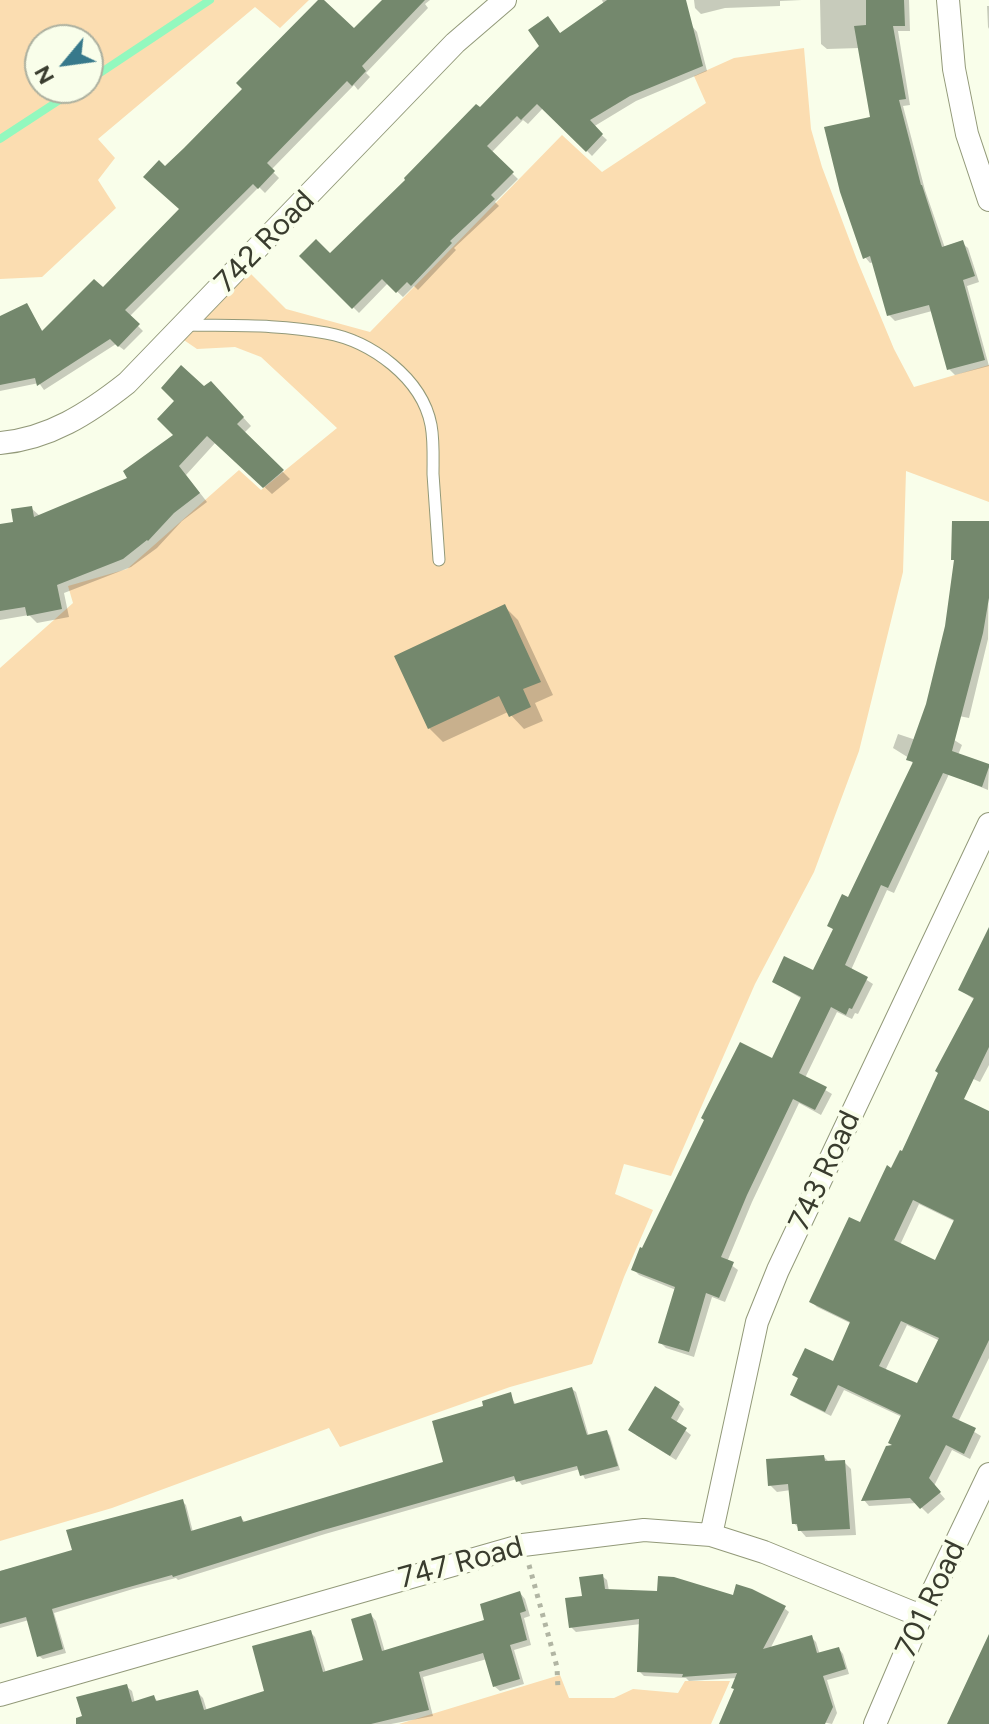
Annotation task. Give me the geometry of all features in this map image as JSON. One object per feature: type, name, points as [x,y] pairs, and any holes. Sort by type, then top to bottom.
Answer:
[{"type":"street","name":"742 Road","points":[[0,443],[19,441],[83,416],[127,383],[455,43],[505,0]]},
{"type":"street","points":[[948,0],[954,69],[967,134],[989,200]]},
{"type":"street","name":"743 Road","points":[[711,1535],[757,1322],[778,1270],[989,824]]},
{"type":"street","name":"701 Road","points":[[875,1724],[921,1616],[989,1474]]},
{"type":"street","name":"747 Road","points":[[0,1695],[523,1545],[644,1530],[711,1535],[764,1552],[921,1616]]},
{"type":"lane","points":[[184,325],[284,327],[329,333],[363,347],[409,380],[424,404],[431,426],[439,560]]},
{"type":"path","points":[[523,1545],[557,1667],[558,1690]]},
{"type":"shaded area","points":[[0,0],[309,0],[280,28],[255,7],[98,139],[115,158],[98,180],[116,208],[42,277],[0,279]]},
{"type":"shaded area","points":[[804,48],[811,129],[822,167],[894,349],[914,387],[989,365],[989,502],[906,471],[903,572],[859,751],[814,872],[755,984],[671,1176],[624,1164],[615,1194],[653,1210],[592,1364],[510,1387],[340,1447],[329,1428],[112,1508],[0,1541],[0,668],[73,603],[68,586],[127,569],[239,470],[261,490],[337,428],[261,357],[235,347],[197,349],[175,334],[243,266],[286,309],[370,332],[562,135],[602,172],[706,103],[694,76],[734,58]]},
{"type":"shaded area","points":[[560,1675],[569,1698],[614,1698],[633,1689],[678,1693],[685,1681],[730,1681],[711,1724],[399,1724]]},
{"type":"building","points":[[318,0],[324,0],[354,28],[382,0],[425,0],[362,66],[366,71],[352,86],[347,81],[267,163],[275,171],[258,189],[253,184],[125,310],[140,324],[118,347],[110,339],[37,386],[35,378],[0,385],[0,316],[27,303],[42,331],[94,279],[103,287],[179,209],[143,177],[159,160],[165,166],[184,148],[242,89],[236,83]]},
{"type":"building","points":[[607,0],[686,0],[703,66],[630,96],[590,120],[603,134],[586,152],[537,104],[521,120],[517,116],[487,146],[514,172],[491,195],[495,199],[450,241],[452,243],[411,286],[407,282],[396,293],[382,279],[352,309],[299,256],[316,239],[330,253],[405,180],[476,104],[480,107],[539,46],[528,30],[548,16],[560,33]]},
{"type":"building","points":[[866,0],[904,0],[905,26],[893,26],[906,99],[899,100],[921,185],[942,247],[963,240],[975,276],[963,280],[985,360],[947,370],[929,305],[887,316],[870,256],[863,259],[840,192],[824,127],[870,117],[854,26],[866,25]]},
{"type":"building","points":[[181,365],[204,386],[211,381],[244,417],[237,424],[284,470],[263,488],[207,436],[179,466],[200,493],[174,513],[148,541],[123,559],[57,585],[62,609],[27,616],[25,607],[0,611],[0,524],[13,522],[11,509],[32,506],[34,517],[127,478],[123,471],[173,435],[157,419],[174,401],[161,388]]},
{"type":"building","points":[[952,521],[989,521],[989,598],[952,751],[989,764],[982,787],[943,773],[888,888],[881,885],[845,965],[868,977],[846,1015],[831,1007],[799,1073],[827,1087],[815,1110],[793,1099],[721,1257],[734,1262],[719,1298],[706,1293],[689,1352],[658,1343],[675,1287],[631,1270],[704,1120],[701,1118],[740,1042],[772,1058],[801,997],[772,982],[784,956],[813,970],[833,929],[827,926],[842,894],[848,897],[913,762],[906,760],[926,704],[945,626],[954,560],[951,560]]},
{"type":"building","points":[[505,604],[541,682],[523,689],[531,707],[509,717],[499,696],[428,729],[394,656]]},
{"type":"building","points":[[989,927],[989,1047],[964,1099],[989,1111],[989,1340],[952,1417],[976,1428],[964,1454],[946,1445],[929,1478],[941,1492],[920,1509],[910,1498],[861,1501],[886,1446],[892,1445],[888,1443],[901,1415],[838,1385],[825,1412],[790,1395],[798,1378],[792,1375],[805,1348],[833,1361],[850,1322],[809,1302],[849,1217],[860,1222],[887,1165],[891,1168],[902,1151],[938,1073],[935,1071],[974,998],[958,990]],"holes":[[[913,1200],[954,1220],[935,1260],[894,1240]],[[901,1321],[939,1338],[917,1383],[879,1366]]]},
{"type":"building","points":[[655,1386],[680,1402],[671,1418],[687,1428],[670,1456],[628,1430]]},
{"type":"building","points":[[572,1387],[587,1435],[607,1430],[618,1466],[580,1476],[577,1466],[516,1482],[514,1476],[173,1577],[52,1609],[63,1649],[37,1657],[26,1617],[0,1624],[0,1571],[72,1550],[66,1530],[183,1499],[191,1531],[241,1516],[243,1522],[443,1462],[432,1421],[483,1406],[482,1401],[511,1392],[514,1404]]},
{"type":"building","points":[[824,1455],[825,1461],[845,1460],[850,1529],[798,1531],[797,1524],[792,1524],[788,1484],[768,1486],[766,1459]]},
{"type":"building","points":[[603,1574],[605,1589],[657,1591],[658,1576],[674,1577],[733,1595],[736,1584],[786,1606],[763,1649],[812,1635],[817,1653],[839,1647],[846,1669],[823,1676],[833,1707],[825,1724],[719,1724],[734,1689],[731,1688],[737,1673],[682,1677],[683,1674],[637,1672],[639,1619],[569,1628],[565,1598],[582,1596],[579,1577]]},
{"type":"building","points":[[520,1591],[526,1611],[520,1613],[527,1640],[510,1645],[520,1679],[493,1687],[483,1653],[419,1672],[429,1710],[371,1724],[76,1724],[76,1718],[82,1716],[76,1697],[127,1684],[132,1702],[154,1695],[156,1701],[198,1690],[204,1710],[264,1691],[252,1646],[311,1630],[323,1672],[363,1660],[351,1619],[371,1613],[382,1651],[484,1620],[480,1604]]},
{"type":"building","points":[[989,1634],[989,1724],[947,1724]]},
{"type":"waterway","points":[[104,70],[210,0]]},
{"type":"waterway","points":[[0,139],[54,104]]}]
